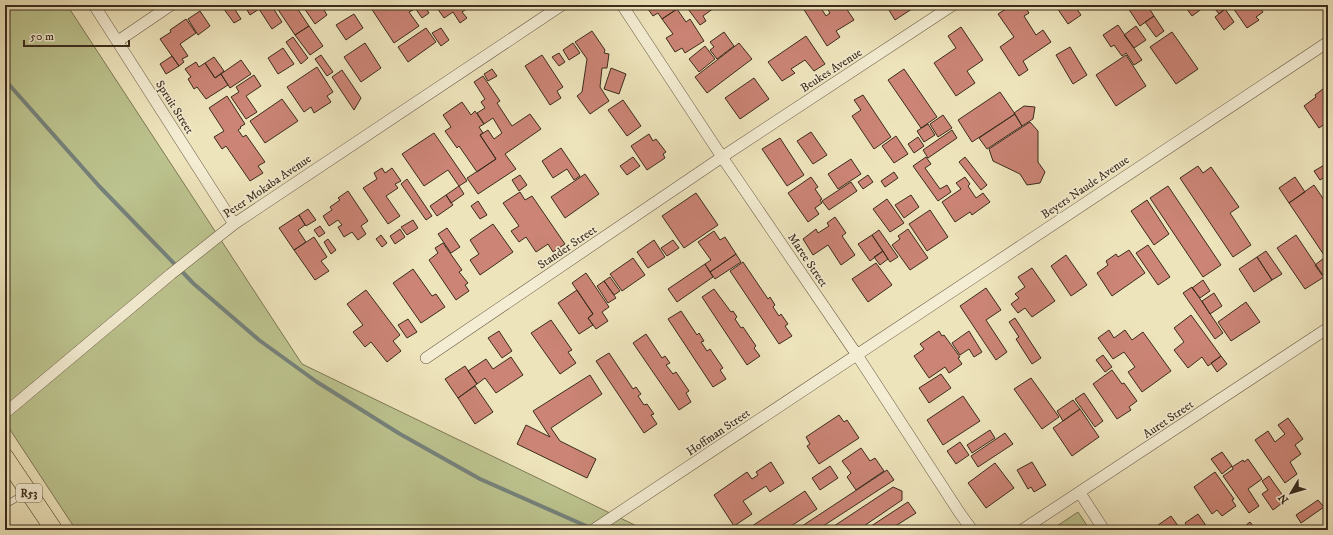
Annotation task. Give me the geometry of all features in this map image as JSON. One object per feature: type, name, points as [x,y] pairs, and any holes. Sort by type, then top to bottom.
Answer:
[{"type":"main road","name":"R53","points":[[5,456],[54,530]]},
{"type":"street","name":"Spruit Street","points":[[94,5],[234,224]]},
{"type":"street","points":[[118,41],[170,5]]},
{"type":"street","name":"Peter Mokaba Avenue","points":[[5,413],[170,274],[234,224],[562,5]]},
{"type":"street","name":"Maree Street","points":[[622,5],[722,157],[857,355],[958,512],[972,530]]},
{"type":"street","name":"Beukes Avenue","points":[[722,157],[953,5]]},
{"type":"street","name":"Beyers Naude Avenue","points":[[857,355],[1328,42]]},
{"type":"street","name":"Stander Street","points":[[426,358],[722,157]]},
{"type":"street","name":"Auret Street","points":[[1022,530],[1328,328]]},
{"type":"street","name":"Hoffman Street","points":[[593,530],[857,355]]},
{"type":"street","points":[[1080,493],[1104,530]]},
{"type":"lane","points":[[5,505],[28,492]]},
{"type":"green space","points":[[5,5],[67,5],[302,364],[645,530],[76,530],[5,422]]},
{"type":"green space","points":[[1078,512],[1090,530],[1051,530]]},
{"type":"building","points":[[221,5],[232,5],[241,19],[234,23]]},
{"type":"building","points":[[244,5],[271,5],[282,22],[272,29],[259,9],[250,15]]},
{"type":"building","points":[[275,5],[295,5],[309,26],[295,35]]},
{"type":"building","points":[[302,5],[321,5],[327,15],[315,24]]},
{"type":"building","points":[[369,5],[410,5],[413,10],[409,12],[419,26],[394,43]]},
{"type":"building","points":[[413,5],[424,5],[429,13],[422,18]]},
{"type":"building","points":[[435,5],[473,5],[462,12],[467,18],[460,23],[453,12],[444,18]]},
{"type":"building","points":[[645,5],[674,5],[677,9],[662,19],[658,13],[653,16]]},
{"type":"building","points":[[685,5],[711,5],[714,8],[703,16],[706,21],[700,25]]},
{"type":"building","points":[[807,5],[819,5],[826,16],[830,13],[827,8],[833,5],[844,5],[854,20],[836,31],[840,37],[827,46],[803,8]]},
{"type":"building","points":[[897,5],[918,5],[895,20],[889,10]]},
{"type":"building","points":[[1012,5],[1024,5],[1029,13],[1024,16],[1036,35],[1043,30],[1051,42],[1023,61],[1028,70],[1019,76],[1000,47],[1014,37],[998,14]]},
{"type":"building","points":[[1055,5],[1074,5],[1081,15],[1068,24]]},
{"type":"building","points":[[1126,5],[1147,5],[1154,16],[1140,26]]},
{"type":"building","points":[[1184,5],[1207,5],[1192,16]]},
{"type":"building","points":[[1212,5],[1222,5],[1225,9],[1219,14]]},
{"type":"building","points":[[1231,5],[1258,5],[1263,12],[1256,17],[1259,20],[1247,28]]},
{"type":"building","points":[[677,9],[686,22],[690,19],[704,41],[685,53],[682,48],[675,52],[666,38],[673,34],[662,19]]},
{"type":"building","points":[[1225,9],[1234,22],[1224,30],[1215,17]]},
{"type":"building","points":[[200,11],[210,26],[198,35],[188,19]]},
{"type":"building","points":[[354,14],[363,28],[346,40],[336,25]]},
{"type":"building","points":[[1154,16],[1164,31],[1156,37],[1145,22]]},
{"type":"building","points":[[186,19],[196,33],[180,44],[188,56],[182,59],[184,62],[179,66],[160,39]]},
{"type":"building","points":[[1118,25],[1142,60],[1134,65],[1126,53],[1122,56],[1114,45],[1111,47],[1103,35]]},
{"type":"building","points":[[309,26],[323,46],[310,55],[295,35]]},
{"type":"building","points":[[1136,26],[1146,40],[1134,48],[1124,35]]},
{"type":"building","points":[[961,27],[983,60],[967,71],[975,83],[956,96],[934,63],[956,48],[948,36]]},
{"type":"building","points":[[426,28],[436,42],[408,62],[398,47]]},
{"type":"building","points":[[441,28],[449,40],[441,46],[432,33]]},
{"type":"building","points":[[592,31],[605,50],[604,53],[609,54],[607,68],[602,68],[600,87],[609,101],[590,114],[577,96],[582,92],[587,59],[575,42]]},
{"type":"building","points":[[724,32],[734,46],[717,59],[710,50],[714,47],[710,42]]},
{"type":"building","points":[[1172,32],[1198,69],[1176,84],[1150,47]]},
{"type":"building","points":[[806,36],[825,64],[814,71],[805,60],[791,69],[795,73],[782,81],[768,62]]},
{"type":"building","points":[[293,37],[308,58],[301,64],[286,42]]},
{"type":"building","points":[[365,43],[381,68],[361,82],[344,57]]},
{"type":"building","points":[[573,43],[580,53],[569,60],[563,50]]},
{"type":"building","points":[[739,43],[752,59],[707,93],[695,77]]},
{"type":"building","points":[[705,46],[715,59],[699,72],[689,59]]},
{"type":"building","points":[[1070,47],[1087,75],[1073,84],[1056,55]]},
{"type":"building","points":[[283,48],[294,64],[278,74],[268,58]]},
{"type":"building","points":[[559,53],[565,62],[559,66],[552,57]]},
{"type":"building","points":[[321,55],[333,72],[327,76],[315,59]]},
{"type":"building","points":[[542,55],[563,87],[557,91],[561,98],[550,105],[525,66]]},
{"type":"building","points":[[1126,55],[1146,86],[1116,106],[1096,75]]},
{"type":"building","points":[[172,56],[179,66],[166,74],[160,64]]},
{"type":"building","points":[[214,57],[224,71],[215,78],[205,63]]},
{"type":"building","points":[[241,60],[251,74],[230,88],[221,74]]},
{"type":"building","points":[[196,62],[199,67],[205,63],[215,78],[221,74],[228,85],[206,99],[197,87],[194,89],[188,79],[191,77],[185,69]]},
{"type":"building","points":[[317,67],[333,92],[327,96],[331,102],[314,113],[311,107],[304,112],[287,87]]},
{"type":"building","points":[[611,68],[626,74],[619,94],[604,89]]},
{"type":"building","points":[[492,69],[497,76],[488,81],[484,74]]},
{"type":"building","points":[[904,69],[937,117],[921,128],[888,80]]},
{"type":"building","points":[[342,70],[361,98],[354,110],[332,77]]},
{"type":"building","points":[[254,75],[261,86],[246,96],[257,112],[246,119],[231,97],[239,92],[236,87]]},
{"type":"building","points":[[483,76],[500,101],[497,103],[512,126],[530,114],[541,129],[505,154],[516,169],[478,194],[467,178],[496,159],[480,135],[488,130],[494,139],[502,133],[493,118],[484,124],[477,113],[485,108],[481,102],[485,99],[474,82]]},
{"type":"building","points":[[754,78],[769,99],[740,119],[725,98]]},
{"type":"building","points":[[1323,89],[1328,96],[1328,125],[1326,123],[1319,128],[1304,106],[1316,97],[1315,95]]},
{"type":"building","points":[[1000,92],[1015,114],[972,142],[958,120]]},
{"type":"building","points":[[863,95],[891,137],[874,149],[852,116],[861,110],[854,100]]},
{"type":"building","points":[[227,96],[245,124],[238,130],[243,137],[246,135],[265,162],[258,166],[263,173],[250,181],[226,146],[222,149],[214,137],[224,131],[209,108]]},
{"type":"building","points":[[282,99],[298,121],[265,143],[250,121]]},
{"type":"building","points":[[623,100],[641,126],[627,136],[608,110]]},
{"type":"building","points":[[462,102],[471,115],[475,111],[484,124],[479,127],[483,133],[480,135],[496,159],[477,172],[459,146],[457,148],[445,131],[451,127],[443,115]]},
{"type":"building","points":[[1024,106],[1035,107],[1033,119],[1022,126],[1014,113]]},
{"type":"building","points":[[1015,114],[1022,126],[987,149],[979,138]]},
{"type":"building","points":[[943,115],[952,128],[938,137],[930,124]]},
{"type":"building","points":[[1030,122],[1038,131],[1038,162],[1045,172],[1040,183],[1027,185],[1020,174],[993,161],[989,149]]},
{"type":"building","points":[[928,124],[935,135],[924,142],[917,131]]},
{"type":"building","points":[[952,130],[957,138],[928,158],[923,150]]},
{"type":"building","points":[[811,132],[827,155],[813,164],[797,141]]},
{"type":"building","points":[[434,133],[467,181],[459,186],[448,170],[424,186],[402,154]]},
{"type":"building","points":[[649,134],[653,141],[656,139],[666,152],[663,154],[665,158],[647,170],[631,146]]},
{"type":"building","points":[[896,136],[908,154],[894,163],[882,146]]},
{"type":"building","points":[[918,137],[924,146],[914,153],[908,144]]},
{"type":"building","points":[[780,138],[804,175],[787,186],[762,149]]},
{"type":"building","points":[[561,148],[580,176],[574,180],[567,169],[553,178],[542,161]]},
{"type":"building","points":[[633,157],[640,166],[627,175],[620,166]]},
{"type":"building","points":[[926,157],[931,164],[925,168],[940,189],[947,185],[951,192],[938,201],[913,166]]},
{"type":"building","points":[[965,157],[987,185],[981,190],[959,162]]},
{"type":"building","points":[[851,159],[861,174],[838,189],[828,174]]},
{"type":"building","points":[[1326,164],[1328,167],[1328,175],[1320,180],[1314,171]]},
{"type":"building","points":[[1198,166],[1203,173],[1211,167],[1239,207],[1230,213],[1251,245],[1233,257],[1180,178]]},
{"type":"building","points":[[382,168],[385,173],[392,168],[401,181],[395,184],[398,188],[386,196],[400,216],[388,224],[363,188],[377,179],[374,173]]},
{"type":"building","points":[[894,172],[898,178],[885,187],[881,181]]},
{"type":"building","points":[[585,174],[599,194],[565,218],[551,197]]},
{"type":"building","points":[[520,175],[527,185],[519,191],[512,180]]},
{"type":"building","points":[[868,175],[873,182],[863,189],[858,182]]},
{"type":"building","points":[[811,177],[818,187],[815,189],[822,199],[820,200],[822,203],[815,208],[819,214],[808,222],[788,193]]},
{"type":"building","points":[[965,177],[970,184],[968,186],[976,198],[983,193],[990,202],[972,215],[970,212],[955,222],[942,202],[961,189],[956,183]]},
{"type":"building","points":[[1295,177],[1305,192],[1289,203],[1279,188]]},
{"type":"building","points":[[407,179],[432,216],[426,220],[401,184]]},
{"type":"building","points":[[851,182],[857,191],[829,210],[822,201]]},
{"type":"building","points":[[1314,185],[1328,206],[1328,261],[1289,203]]},
{"type":"building","points":[[459,186],[464,194],[451,203],[446,195]]},
{"type":"building","points":[[1168,186],[1221,265],[1203,277],[1150,198]]},
{"type":"building","points":[[348,191],[368,221],[361,226],[366,234],[358,240],[352,232],[344,237],[338,227],[342,225],[338,220],[329,226],[323,216],[332,210],[330,207],[340,200],[338,198]]},
{"type":"building","points":[[520,192],[525,200],[532,196],[565,244],[553,252],[548,244],[536,252],[526,237],[519,242],[511,231],[519,226],[503,203]]},
{"type":"building","points":[[696,193],[718,225],[684,248],[662,216]]},
{"type":"building","points":[[446,195],[453,205],[437,216],[430,206]]},
{"type":"building","points":[[911,195],[919,207],[904,218],[895,205]]},
{"type":"building","points":[[887,199],[904,223],[890,232],[873,209]]},
{"type":"building","points":[[1147,200],[1169,234],[1154,245],[1131,211]]},
{"type":"building","points":[[478,201],[487,215],[480,219],[471,206]]},
{"type":"building","points":[[308,209],[316,220],[306,226],[299,215]]},
{"type":"building","points":[[930,210],[948,237],[927,251],[909,224]]},
{"type":"building","points":[[299,215],[305,225],[298,230],[306,242],[294,250],[279,228]]},
{"type":"building","points":[[835,217],[846,233],[842,236],[855,255],[841,265],[828,245],[813,255],[803,239],[816,229],[818,233],[829,226],[827,223]]},
{"type":"building","points":[[413,220],[418,228],[407,235],[401,227]]},
{"type":"building","points":[[493,224],[513,252],[480,275],[470,260],[479,254],[470,240]]},
{"type":"building","points":[[320,226],[325,233],[319,237],[314,230]]},
{"type":"building","points":[[447,228],[460,247],[451,253],[438,234]]},
{"type":"building","points":[[400,229],[405,237],[395,244],[390,236]]},
{"type":"building","points":[[908,229],[928,258],[910,270],[892,245],[900,239],[898,236]]},
{"type":"building","points":[[879,230],[898,257],[890,262],[872,235]]},
{"type":"building","points":[[714,231],[720,240],[725,237],[736,254],[710,272],[705,264],[711,260],[698,242]]},
{"type":"building","points":[[381,235],[387,243],[382,247],[376,239]]},
{"type":"building","points":[[872,235],[883,251],[870,261],[858,244]]},
{"type":"building","points":[[1296,235],[1324,277],[1305,289],[1277,248]]},
{"type":"building","points":[[314,237],[327,257],[321,261],[329,271],[315,280],[294,250]]},
{"type":"building","points":[[328,239],[336,250],[331,254],[324,242]]},
{"type":"building","points":[[654,240],[665,257],[648,268],[637,252]]},
{"type":"building","points":[[673,240],[679,248],[667,256],[661,248]]},
{"type":"building","points":[[443,243],[462,270],[459,272],[468,283],[465,285],[469,291],[456,300],[429,260],[438,253],[435,248]]},
{"type":"building","points":[[1148,245],[1170,277],[1158,285],[1136,253]]},
{"type":"building","points":[[1129,250],[1145,273],[1112,296],[1097,273],[1108,265],[1106,261],[1116,254],[1118,257]]},
{"type":"building","points":[[883,251],[888,259],[880,265],[874,257]]},
{"type":"building","points":[[1266,251],[1282,274],[1272,280],[1257,257]]},
{"type":"building","points":[[736,254],[741,262],[715,279],[710,272]]},
{"type":"building","points":[[1066,255],[1087,285],[1071,296],[1051,266]]},
{"type":"building","points":[[1257,257],[1272,280],[1254,292],[1239,269]]},
{"type":"building","points":[[633,258],[645,275],[622,291],[610,274]]},
{"type":"building","points":[[1324,258],[1328,264],[1328,271],[1322,275],[1315,265]]},
{"type":"building","points":[[743,262],[768,299],[770,297],[775,305],[773,307],[779,316],[781,314],[788,324],[785,326],[792,336],[779,344],[730,271]]},
{"type":"building","points":[[876,263],[892,285],[868,302],[852,279]]},
{"type":"building","points":[[705,264],[713,277],[677,302],[668,289]]},
{"type":"building","points":[[1032,268],[1055,301],[1032,317],[1025,308],[1018,313],[1011,304],[1019,298],[1015,294],[1025,287],[1018,277]]},
{"type":"building","points":[[413,269],[432,296],[436,294],[445,307],[421,323],[393,283]]},
{"type":"building","points":[[586,273],[609,307],[602,312],[608,321],[596,329],[588,318],[593,314],[572,283]]},
{"type":"building","points":[[610,277],[620,291],[614,295],[604,281]]},
{"type":"building","points":[[1203,280],[1210,291],[1200,298],[1192,288]]},
{"type":"building","points":[[604,281],[616,298],[608,303],[597,286]]},
{"type":"building","points":[[1192,287],[1223,333],[1215,339],[1183,293]]},
{"type":"building","points":[[986,288],[1001,310],[986,320],[1007,352],[996,360],[960,306]]},
{"type":"building","points":[[714,289],[731,312],[733,311],[737,317],[735,319],[741,328],[743,327],[756,346],[754,348],[760,356],[747,365],[702,297]]},
{"type":"building","points":[[366,290],[400,335],[393,341],[401,351],[387,362],[371,342],[365,347],[353,332],[363,325],[347,304]]},
{"type":"building","points":[[577,290],[593,314],[588,318],[593,325],[579,334],[558,303]]},
{"type":"building","points":[[1214,293],[1222,306],[1210,314],[1202,301]]},
{"type":"building","points":[[1246,302],[1260,322],[1231,341],[1218,322]]},
{"type":"building","points":[[681,311],[697,335],[699,333],[704,341],[701,342],[707,351],[710,349],[723,368],[720,370],[726,379],[713,387],[668,319]]},
{"type":"building","points":[[1191,315],[1221,356],[1208,366],[1202,357],[1188,368],[1174,350],[1184,342],[1174,328]]},
{"type":"building","points":[[1015,318],[1041,358],[1032,364],[1016,339],[1019,337],[1009,322]]},
{"type":"building","points":[[408,319],[417,332],[407,338],[398,325]]},
{"type":"building","points":[[551,320],[572,350],[568,352],[576,363],[560,374],[531,333]]},
{"type":"building","points":[[1109,330],[1114,338],[1125,330],[1132,340],[1143,332],[1171,371],[1142,392],[1128,372],[1135,367],[1124,352],[1113,359],[1098,338]]},
{"type":"building","points":[[499,331],[512,351],[502,358],[488,338]]},
{"type":"building","points":[[939,331],[942,336],[944,335],[960,357],[958,358],[962,364],[949,373],[945,367],[929,378],[914,356],[924,349],[920,344]]},
{"type":"building","points":[[969,331],[982,352],[974,357],[969,349],[960,355],[952,343]]},
{"type":"building","points":[[646,334],[662,358],[665,356],[670,363],[666,365],[673,374],[676,372],[689,391],[686,393],[691,402],[679,410],[633,343]]},
{"type":"building","points":[[609,353],[633,389],[636,387],[641,394],[638,396],[644,405],[647,404],[654,414],[651,415],[657,424],[644,433],[596,361]]},
{"type":"building","points":[[1103,355],[1112,367],[1105,372],[1096,360]]},
{"type":"building","points":[[1221,356],[1227,364],[1217,372],[1211,363]]},
{"type":"building","points":[[511,357],[523,375],[496,393],[485,378],[477,384],[468,371],[486,359],[493,369]]},
{"type":"building","points":[[465,366],[477,384],[458,398],[445,379]]},
{"type":"building","points":[[1112,370],[1137,401],[1129,407],[1131,410],[1117,419],[1093,384]]},
{"type":"building","points":[[941,374],[951,388],[929,403],[919,388]]},
{"type":"building","points":[[590,375],[602,394],[551,428],[560,441],[596,459],[587,478],[517,444],[526,425],[550,437],[533,411]]},
{"type":"building","points":[[1031,378],[1059,417],[1042,429],[1014,389]]},
{"type":"building","points":[[475,386],[493,412],[475,424],[458,398]]},
{"type":"building","points":[[1084,393],[1103,421],[1095,427],[1075,399]]},
{"type":"building","points":[[963,396],[980,421],[943,445],[927,420]]},
{"type":"building","points":[[1073,400],[1080,409],[1063,421],[1057,411]]},
{"type":"building","points":[[1080,409],[1099,437],[1072,456],[1053,428]]},
{"type":"building","points":[[839,415],[844,422],[847,420],[859,438],[819,464],[807,446],[810,444],[806,437]]},
{"type":"building","points":[[1288,418],[1303,439],[1295,445],[1301,454],[1290,462],[1297,474],[1285,483],[1255,440],[1268,431],[1275,442],[1285,434],[1278,425]]},
{"type":"building","points":[[990,430],[995,438],[972,453],[967,445]]},
{"type":"building","points":[[1005,433],[1013,444],[978,467],[971,456]]},
{"type":"building","points":[[960,442],[969,455],[956,464],[947,451]]},
{"type":"building","points":[[861,448],[870,461],[875,458],[884,471],[856,490],[847,477],[851,473],[842,461]]},
{"type":"building","points":[[1222,452],[1232,466],[1222,474],[1211,459]]},
{"type":"building","points":[[1248,459],[1262,479],[1248,489],[1259,506],[1249,513],[1223,476],[1233,469],[1232,467],[1243,460],[1244,462]]},
{"type":"building","points":[[771,462],[784,483],[770,492],[766,486],[743,501],[752,514],[734,526],[714,495],[747,472],[752,479],[758,475],[756,472]]},
{"type":"building","points":[[1032,462],[1046,485],[1034,492],[1031,487],[1028,489],[1017,470]]},
{"type":"building","points":[[995,463],[1014,488],[986,508],[968,483]]},
{"type":"building","points":[[830,466],[838,478],[820,490],[812,478]]},
{"type":"building","points":[[887,470],[894,480],[817,530],[796,530]]},
{"type":"building","points":[[1215,472],[1234,499],[1232,500],[1236,506],[1222,516],[1217,510],[1212,514],[1194,487]]},
{"type":"building","points":[[1269,476],[1286,500],[1273,510],[1262,494],[1268,490],[1262,481]]},
{"type":"building","points":[[893,487],[902,491],[902,500],[858,530],[828,530]]},
{"type":"building","points":[[805,491],[817,509],[785,530],[746,530]]},
{"type":"building","points":[[1318,500],[1324,507],[1301,523],[1296,515]]},
{"type":"building","points":[[908,502],[916,513],[889,530],[865,530]]},
{"type":"building","points":[[1198,514],[1209,530],[1190,530],[1185,523]]},
{"type":"building","points":[[1171,516],[1181,530],[1151,530]]},
{"type":"building","points":[[1250,522],[1256,530],[1240,530]]},
{"type":"waterway","points":[[5,80],[99,186],[194,284],[259,340],[317,382],[400,434],[480,479],[593,529]]}]
